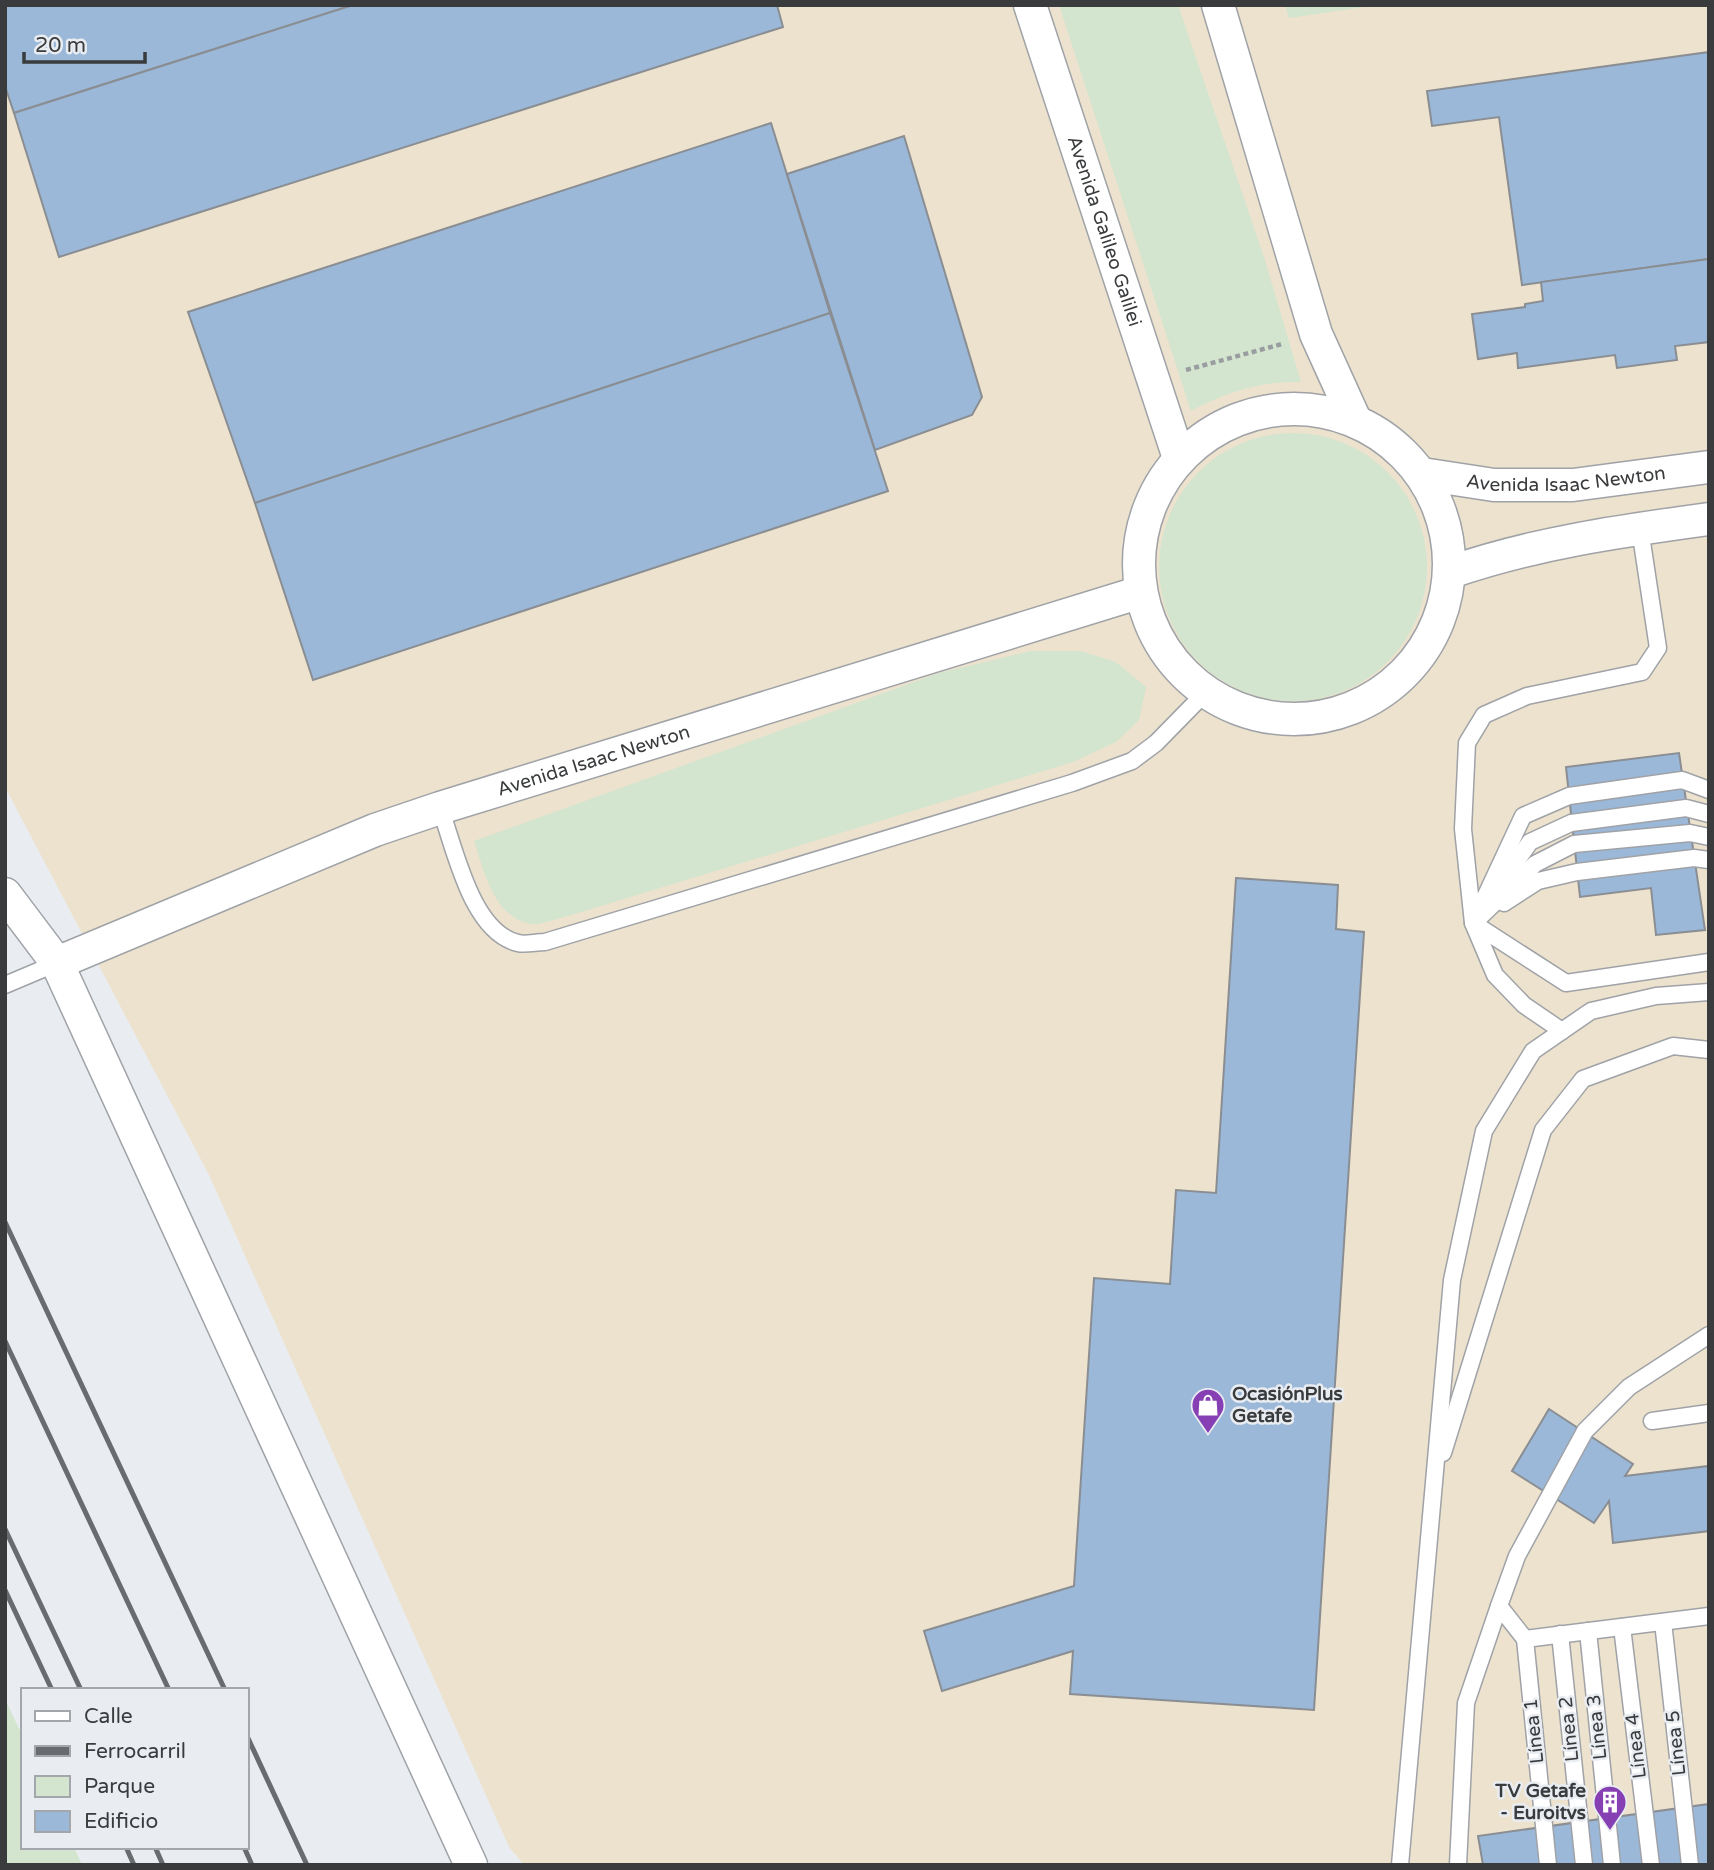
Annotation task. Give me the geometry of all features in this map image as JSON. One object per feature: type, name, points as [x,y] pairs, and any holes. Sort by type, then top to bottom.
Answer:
[{"type":"street","name":"Avenida Galileo Galilei","points":[[1030,5],[1179,458]]},
{"type":"street","points":[[1218,5],[1317,334],[1355,420]]},
{"type":"street","points":[[1309,408],[1355,420],[1393,442],[1422,474],[1445,520],[1451,572],[1440,621],[1414,665],[1376,698],[1329,717],[1279,720],[1230,708],[1188,680],[1157,640],[1141,592],[1139,544],[1152,498],[1179,458],[1216,428],[1261,411],[1309,408]]},
{"type":"street","name":"Avenida Isaac Newton","points":[[1422,474],[1494,485],[1573,485],[1709,467]]},
{"type":"street","points":[[1451,572],[1507,553],[1640,528],[1709,519]]},
{"type":"street","name":"Avenida Isaac Newton","points":[[57,963],[375,830],[1141,592]]},
{"type":"street","points":[[5,894],[57,963],[471,1865]]},
{"type":"lane","points":[[1562,1031],[1524,1005],[1495,975],[1473,923],[1463,829],[1467,743],[1485,715],[1527,696],[1642,671],[1658,648],[1640,528]]},
{"type":"lane","points":[[440,808],[480,917],[495,933],[519,943],[545,942],[1072,783],[1132,761],[1156,743],[1206,692]]},
{"type":"lane","points":[[1473,923],[1523,816],[1569,796],[1682,780],[1709,790]]},
{"type":"lane","points":[[1473,923],[1530,842],[1572,822],[1686,808],[1709,814]]},
{"type":"lane","points":[[1473,923],[1535,864],[1574,844],[1690,833],[1709,837]]},
{"type":"lane","points":[[1473,923],[1538,881],[1577,872],[1694,858],[1709,860]]},
{"type":"lane","points":[[1473,923],[1566,983],[1709,962]]},
{"type":"lane","points":[[5,985],[57,963]]},
{"type":"lane","points":[[1400,1865],[1452,1280],[1484,1131],[1532,1051],[1591,1011],[1656,996],[1709,992]]},
{"type":"lane","points":[[1432,1489],[1543,1130],[1583,1079],[1673,1046],[1709,1051]]},
{"type":"lane","points":[[1458,1865],[1466,1703],[1517,1556],[1584,1432],[1629,1387],[1709,1335]]},
{"type":"lane","points":[[1652,1421],[1709,1413]]},
{"type":"lane","points":[[1499,1606],[1525,1639],[1709,1616]]},
{"type":"lane","name":"Línea 5","points":[[1663,1622],[1690,1865]]},
{"type":"lane","name":"Línea 4","points":[[1622,1627],[1651,1865]]},
{"type":"lane","name":"Línea 3","points":[[1588,1631],[1612,1865]]},
{"type":"lane","name":"Línea 2","points":[[1560,1634],[1584,1865]]},
{"type":"lane","name":"Línea 1","points":[[1525,1639],[1548,1865]]},
{"type":"path","points":[[1153,380],[1317,334]]},
{"type":"shaded area","points":[[5,5],[1709,5],[1709,1865],[524,1865],[509,1847],[209,1175],[5,787]]},
{"type":"green space","points":[[1059,5],[1178,5],[1264,257],[1301,382],[1272,383],[1244,389],[1191,411]]},
{"type":"green space","points":[[1285,5],[1378,5],[1289,18]]},
{"type":"green space","points":[[1293,433],[1332,439],[1356,449],[1388,472],[1411,504],[1421,528],[1427,567],[1421,606],[1411,630],[1388,662],[1356,685],[1332,695],[1293,701],[1254,695],[1230,685],[1198,662],[1175,630],[1165,606],[1159,567],[1165,528],[1175,504],[1198,472],[1230,449],[1254,439]]},
{"type":"green space","points":[[1031,651],[1081,651],[1116,662],[1146,687],[1139,720],[1116,742],[1073,762],[544,923],[532,924],[519,920],[508,913],[492,892],[474,841],[939,673]]},
{"type":"green space","points":[[5,1699],[21,1733],[21,1849],[75,1849],[82,1865],[5,1865]]},
{"type":"building","points":[[5,5],[353,5],[14,113],[5,86]]},
{"type":"building","points":[[353,5],[777,5],[783,27],[59,257],[14,113]]},
{"type":"building","points":[[1709,52],[1709,259],[1522,285],[1499,117],[1432,126],[1427,91]]},
{"type":"building","points":[[771,123],[830,313],[255,503],[188,312]]},
{"type":"building","points":[[904,136],[982,397],[972,415],[875,450],[787,174]]},
{"type":"building","points":[[1709,259],[1709,342],[1675,346],[1677,360],[1617,368],[1615,355],[1518,368],[1517,353],[1478,359],[1472,314],[1525,307],[1525,304],[1543,301],[1541,282]]},
{"type":"building","points":[[830,313],[888,491],[313,680],[255,503]]},
{"type":"building","points":[[1679,753],[1705,930],[1656,935],[1651,888],[1580,897],[1566,767]]},
{"type":"building","name":"OcasiónPlus Getafe","points":[[1236,878],[1338,885],[1336,929],[1364,932],[1314,1710],[1070,1694],[1073,1651],[942,1691],[924,1631],[1074,1586],[1094,1278],[1170,1284],[1176,1190],[1216,1193]]},
{"type":"building","points":[[1549,1409],[1633,1464],[1625,1476],[1709,1466],[1709,1531],[1613,1543],[1609,1501],[1594,1523],[1512,1471]]},
{"type":"building","name":"TV Getafe - Euroitvs","points":[[1709,1804],[1709,1865],[1483,1865],[1478,1836]]},
{"type":"railway","points":[[5,1222],[224,1688]]},
{"type":"railway","points":[[5,1341],[168,1688]]},
{"type":"railway","points":[[5,1529],[80,1688]]},
{"type":"railway","points":[[5,1590],[51,1688]]},
{"type":"railway","points":[[248,1738],[307,1865]]},
{"type":"railway","points":[[127,1849],[134,1865]]},
{"type":"railway","points":[[156,1849],[163,1865]]},
{"type":"railway","points":[[245,1849],[252,1865]]},
{"type":"place","name":"OcasiónPlus Getafe","points":[[1208,1435]]},
{"type":"place","name":"TV Getafe - Euroitvs","points":[[1610,1832]]}]
